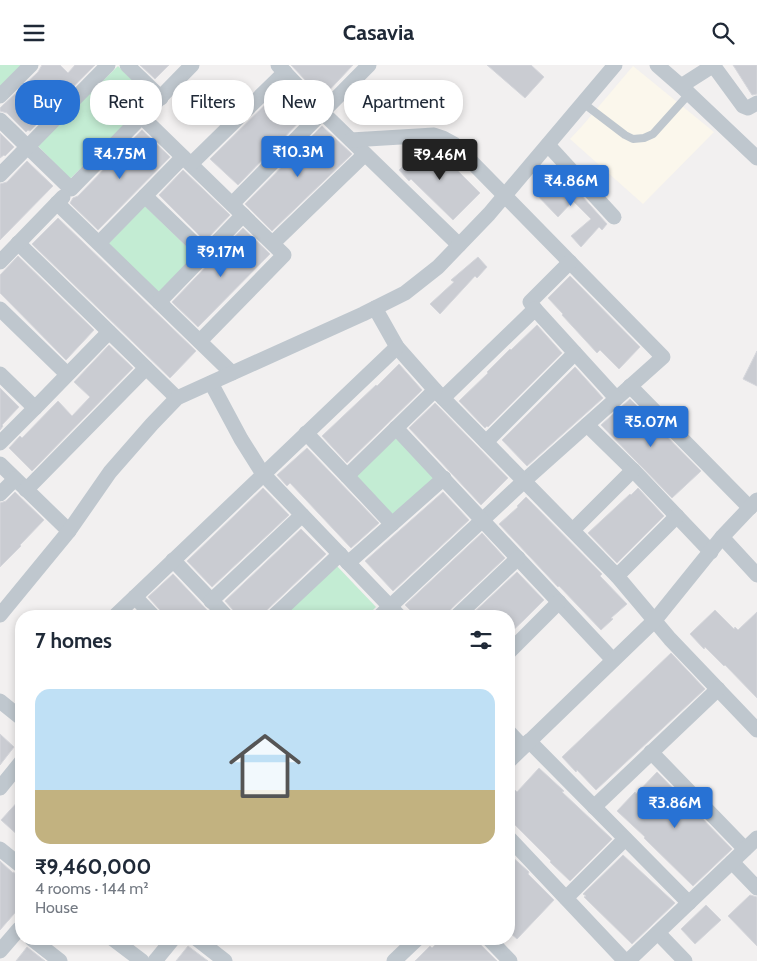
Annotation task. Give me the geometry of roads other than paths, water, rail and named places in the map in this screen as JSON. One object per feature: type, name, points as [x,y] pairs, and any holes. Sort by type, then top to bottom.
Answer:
[{"type":"street","points":[[0,96],[31,65]]},
{"type":"street","points":[[0,175],[108,65]]},
{"type":"street","points":[[127,65],[143,80]]},
{"type":"street","points":[[162,96],[192,65]]},
{"type":"street","points":[[0,615],[69,531],[110,472],[177,398],[405,293],[438,267],[490,214],[614,65]]},
{"type":"street","points":[[657,65],[757,157]]},
{"type":"street","points":[[685,90],[713,65],[742,106],[748,108],[757,103]]},
{"type":"street","points":[[334,99],[363,67]]},
{"type":"street","points":[[98,243],[145,196],[187,160],[282,69],[292,80]]},
{"type":"street","points":[[0,120],[71,189]]},
{"type":"street","points":[[334,124],[459,245]]},
{"type":"street","points":[[0,262],[134,125]]},
{"type":"street","points":[[150,125],[284,255],[200,341]]},
{"type":"street","points":[[159,302],[205,254],[238,210],[311,125]]},
{"type":"street","points":[[351,140],[434,135],[454,144],[662,357],[524,481],[393,610]]},
{"type":"street","points":[[548,145],[614,217]]},
{"type":"street","points":[[273,243],[365,154]]},
{"type":"street","points":[[145,196],[205,254]]},
{"type":"street","points":[[57,203],[232,373]]},
{"type":"street","points":[[18,243],[177,398]]},
{"type":"street","points":[[570,261],[530,301],[616,399]]},
{"type":"street","points":[[375,308],[397,347],[439,394],[617,576],[670,639],[757,730]]},
{"type":"street","points":[[0,309],[67,375]]},
{"type":"street","points":[[347,476],[396,428],[439,394],[536,309]]},
{"type":"street","points":[[0,443],[109,332]]},
{"type":"street","points":[[121,610],[397,347]]},
{"type":"street","points":[[486,441],[576,353]]},
{"type":"street","points":[[26,490],[146,368]]},
{"type":"street","points":[[0,374],[35,408]]},
{"type":"street","points":[[211,383],[241,439],[263,474],[344,559],[387,610]]},
{"type":"street","points":[[515,755],[655,620],[722,537],[753,504],[630,386]]},
{"type":"street","points":[[587,425],[711,552]]},
{"type":"street","points":[[396,428],[613,660]]},
{"type":"street","points":[[306,433],[392,524]]},
{"type":"street","points":[[0,465],[69,531]]},
{"type":"street","points":[[572,531],[633,471]]},
{"type":"street","points":[[281,610],[344,559],[392,524],[444,478]]},
{"type":"street","points":[[0,494],[15,479]]},
{"type":"street","points":[[211,601],[302,515]]},
{"type":"street","points":[[617,576],[677,516]]},
{"type":"street","points":[[722,537],[757,575]]},
{"type":"street","points":[[464,610],[518,557]]},
{"type":"street","points":[[173,561],[220,610]]},
{"type":"street","points":[[135,597],[147,610]]},
{"type":"street","points":[[515,646],[559,602]]},
{"type":"street","points":[[594,807],[718,689]]},
{"type":"street","points":[[0,701],[15,710]]},
{"type":"street","points":[[515,736],[526,744],[594,807],[688,903]]},
{"type":"street","points":[[651,752],[745,849]]},
{"type":"street","points":[[0,788],[15,769]]},
{"type":"street","points":[[515,844],[627,961],[757,838]]},
{"type":"street","points":[[566,898],[625,839]]},
{"type":"street","points":[[0,849],[15,861]]},
{"type":"street","points":[[732,862],[757,888]]},
{"type":"street","points":[[658,933],[685,961]]},
{"type":"street","points":[[0,951],[15,935]]},
{"type":"street","points":[[40,945],[60,961]]},
{"type":"street","points":[[121,945],[142,961]]},
{"type":"street","points":[[155,961],[168,945]]},
{"type":"street","points":[[205,945],[225,961]]},
{"type":"street","points":[[394,961],[411,945]]},
{"type":"street","points":[[494,945],[509,961]]},
{"type":"lane","points":[[583,103],[624,135],[633,139],[644,139],[653,134],[685,90]]}]
